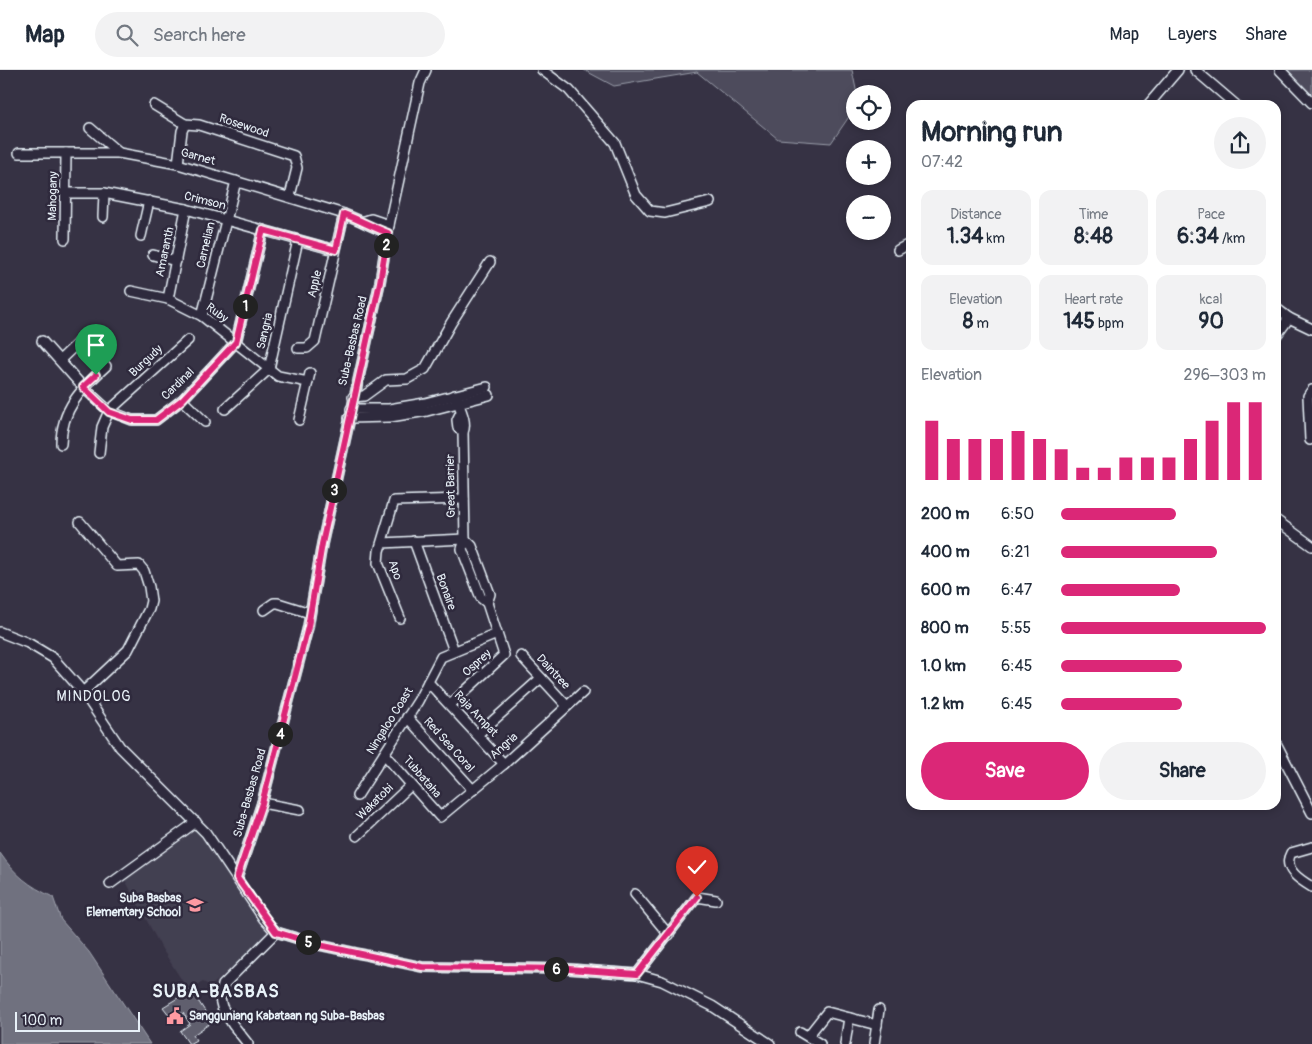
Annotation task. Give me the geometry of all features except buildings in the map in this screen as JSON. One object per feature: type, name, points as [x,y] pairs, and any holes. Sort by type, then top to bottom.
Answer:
[{"type":"street","name":"Suba-Basbas Road","points":[[237,878],[262,803],[310,613],[322,544],[353,397],[380,282],[389,229],[420,83],[426,70]]},
{"type":"street","points":[[542,70],[569,90],[615,143],[636,195],[650,212],[665,213],[710,202]]},
{"type":"street","points":[[1154,100],[1178,70]]},
{"type":"street","points":[[1195,70],[1230,100]]},
{"type":"street","points":[[1280,70],[1312,103]]},
{"type":"street","points":[[154,105],[185,124],[182,131],[178,164]]},
{"type":"street","name":"Rosewood","points":[[185,124],[199,125],[294,156],[297,168],[290,196]]},
{"type":"street","points":[[90,128],[119,153]]},
{"type":"street","name":"Garnet","points":[[19,153],[119,153],[178,164],[290,196],[365,221],[369,226],[389,229]]},
{"type":"street","name":"Mahogany","points":[[65,239],[66,153]]},
{"type":"street","name":"Carnelian","points":[[202,316],[236,181]]},
{"type":"street","name":"Crimson","points":[[66,193],[104,193],[149,201],[226,219],[336,250]]},
{"type":"street","points":[[103,217],[104,193]]},
{"type":"street","points":[[141,236],[149,201]]},
{"type":"street","name":"Amaranth","points":[[168,299],[186,209]]},
{"type":"street","name":"Apple","points":[[298,348],[307,348],[315,341],[344,214]]},
{"type":"street","name":"Cardinal","points":[[42,342],[109,412],[132,420],[156,420],[182,400],[236,342],[263,230]]},
{"type":"street","name":"Sangria","points":[[225,409],[269,369],[298,240]]},
{"type":"street","points":[[898,250],[906,246]]},
{"type":"street","points":[[153,255],[176,261]]},
{"type":"street","points":[[353,397],[364,396],[386,380],[406,379],[425,370],[451,323],[490,262]]},
{"type":"street","name":"Ruby","points":[[131,291],[168,299],[202,316],[278,376],[309,378],[299,420]]},
{"type":"street","points":[[1281,312],[1289,318],[1312,329]]},
{"type":"street","points":[[1281,329],[1289,318]]},
{"type":"street","points":[[60,360],[86,335]]},
{"type":"street","name":"Burgudy","points":[[99,453],[102,427],[109,412],[188,340]]},
{"type":"street","points":[[61,444],[64,421],[69,408],[83,387],[106,366]]},
{"type":"street","points":[[1310,440],[1308,396],[1312,390]]},
{"type":"street","points":[[350,413],[390,417],[427,411],[457,399],[488,391]]},
{"type":"street","name":"Great Barrier","points":[[457,399],[460,414],[458,428],[463,432],[465,539],[462,549],[481,598],[487,602],[497,634]]},
{"type":"street","points":[[182,400],[205,422]]},
{"type":"street","name":"Apo","points":[[400,618],[378,562],[379,551],[394,501],[464,499]]},
{"type":"street","points":[[80,522],[117,566],[139,565],[144,571],[151,601],[149,609],[128,650],[83,692]]},
{"type":"street","points":[[1281,524],[1312,546]]},
{"type":"street","points":[[382,543],[465,539]]},
{"type":"street","name":"Bonaire","points":[[414,541],[454,651]]},
{"type":"street","points":[[264,610],[274,603],[278,603],[310,613]]},
{"type":"street","points":[[0,632],[28,643],[53,658],[83,692],[120,747],[196,822],[276,932],[319,945],[422,967],[569,969],[637,974],[662,981],[712,1006],[770,1044]]},
{"type":"street","points":[[454,651],[497,634]]},
{"type":"street","name":"Osprey","points":[[450,704],[504,656],[497,634]]},
{"type":"street","name":"Ningaloo Coast","points":[[357,796],[407,717],[441,657],[454,651]]},
{"type":"street","name":"Daintree","points":[[521,656],[567,706]]},
{"type":"street","points":[[478,734],[541,678]]},
{"type":"street","name":"Raja Ampat","points":[[428,682],[504,764]]},
{"type":"street","name":"Angria","points":[[440,817],[504,764],[583,692]]},
{"type":"street","name":"Red Sea Coral","points":[[407,717],[473,790]]},
{"type":"street","points":[[1281,753],[1312,813]]},
{"type":"street","name":"Tubbataha","points":[[384,754],[440,817]]},
{"type":"street","name":"Wakatobi","points":[[357,836],[411,785]]},
{"type":"street","points":[[262,803],[300,810]]},
{"type":"street","points":[[110,884],[196,822]]},
{"type":"street","points":[[1312,847],[1291,853],[1289,864],[1292,872],[1299,880],[1312,887]]},
{"type":"street","points":[[634,894],[669,935]]},
{"type":"street","points":[[637,974],[697,897],[716,900]]},
{"type":"street","points":[[248,1044],[222,1007],[220,1000],[223,985],[276,932]]},
{"type":"street","points":[[874,1044],[879,1010]]},
{"type":"street","points":[[820,1044],[804,1034],[827,1012],[877,1025]]},
{"type":"street","points":[[845,1044],[850,1018]]},
{"type":"shaded area","points":[[584,70],[852,70],[855,85],[846,85],[846,121],[831,143],[778,139],[697,72],[614,86]]},
{"type":"shaded area","points":[[1286,70],[1312,70],[1312,95]]},
{"type":"shaded area","name":"Suba Basbas Elementary School","points":[[195,825],[271,934],[211,986],[203,982],[188,990],[162,949],[123,876]]},
{"type":"water","points":[[0,853],[11,868],[23,879],[53,897],[61,920],[89,952],[150,1044],[0,1044]]},
{"type":"place","name":"Suba Basbas Elementary School","points":[[195,905]]},
{"type":"place","name":"Sangguniang Kabataan ng Suba-Basbas","points":[[175,1016]]},
{"type":"district","name":"MINDOLOG","points":[[94,696]]},
{"type":"district","name":"SUBA-BASBAS","points":[[216,991]]},
{"type":"route","points":[[96,375],[83,387],[109,412],[132,420],[156,420],[182,400],[236,342],[263,230],[336,250],[344,214],[365,221],[369,226],[388,233],[380,282],[350,409],[322,544],[308,627],[262,803],[237,878],[264,919],[276,932],[319,945],[422,967],[569,969],[637,974],[697,897]]}]
